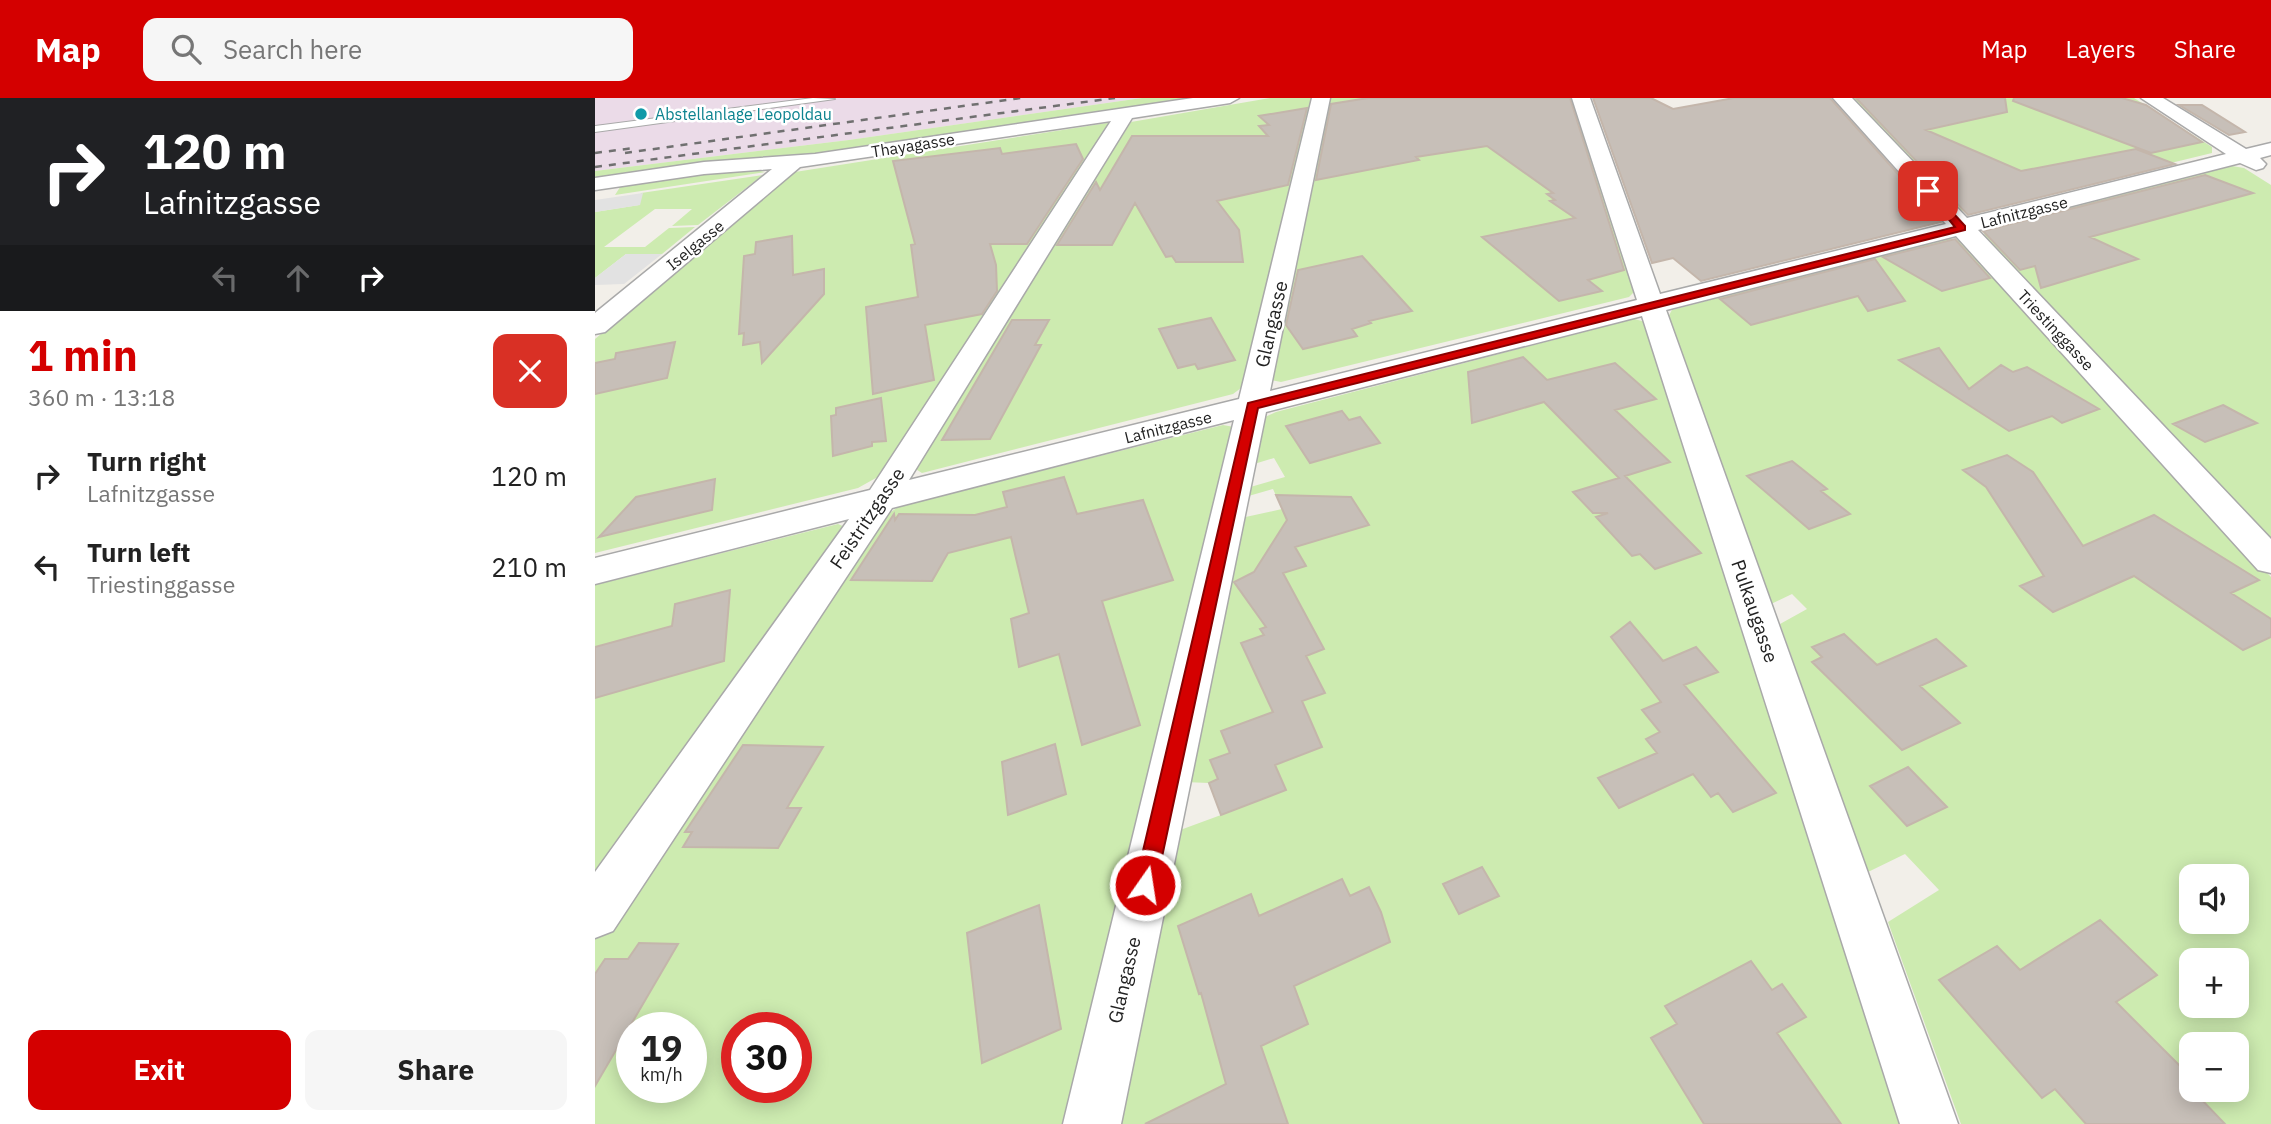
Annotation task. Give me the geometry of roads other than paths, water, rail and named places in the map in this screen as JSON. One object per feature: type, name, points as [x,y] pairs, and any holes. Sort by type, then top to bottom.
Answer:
[{"type":"street","name":"Thayagasse","points":[[595,184],[704,168],[794,162],[1230,98]]},
{"type":"street","name":"Glangasse","points":[[1092,1124],[1321,98]]},
{"type":"street","name":"Pulkaugasse","points":[[1581,98],[1929,1124]]},
{"type":"street","name":"Triestinggasse","points":[[1842,98],[2271,561]]},
{"type":"street","points":[[2150,98],[2257,153],[2271,173]]},
{"type":"street","name":"Feistritzgasse","points":[[595,914],[881,499],[1125,114]]},
{"type":"street","name":"Lafnitzgasse","points":[[595,571],[2257,153]]},
{"type":"street","name":"Iselgasse","points":[[595,326],[794,162]]},
{"type":"lane","points":[[595,129],[830,99]]},
{"type":"railway","points":[[625,153],[1021,98]]},
{"type":"railway","points":[[595,167],[1115,98]]},
{"type":"railway","points":[[595,153],[634,148]]},
{"type":"place","name":"Abstellanlage Leopoldau","points":[[641,114]]}]
